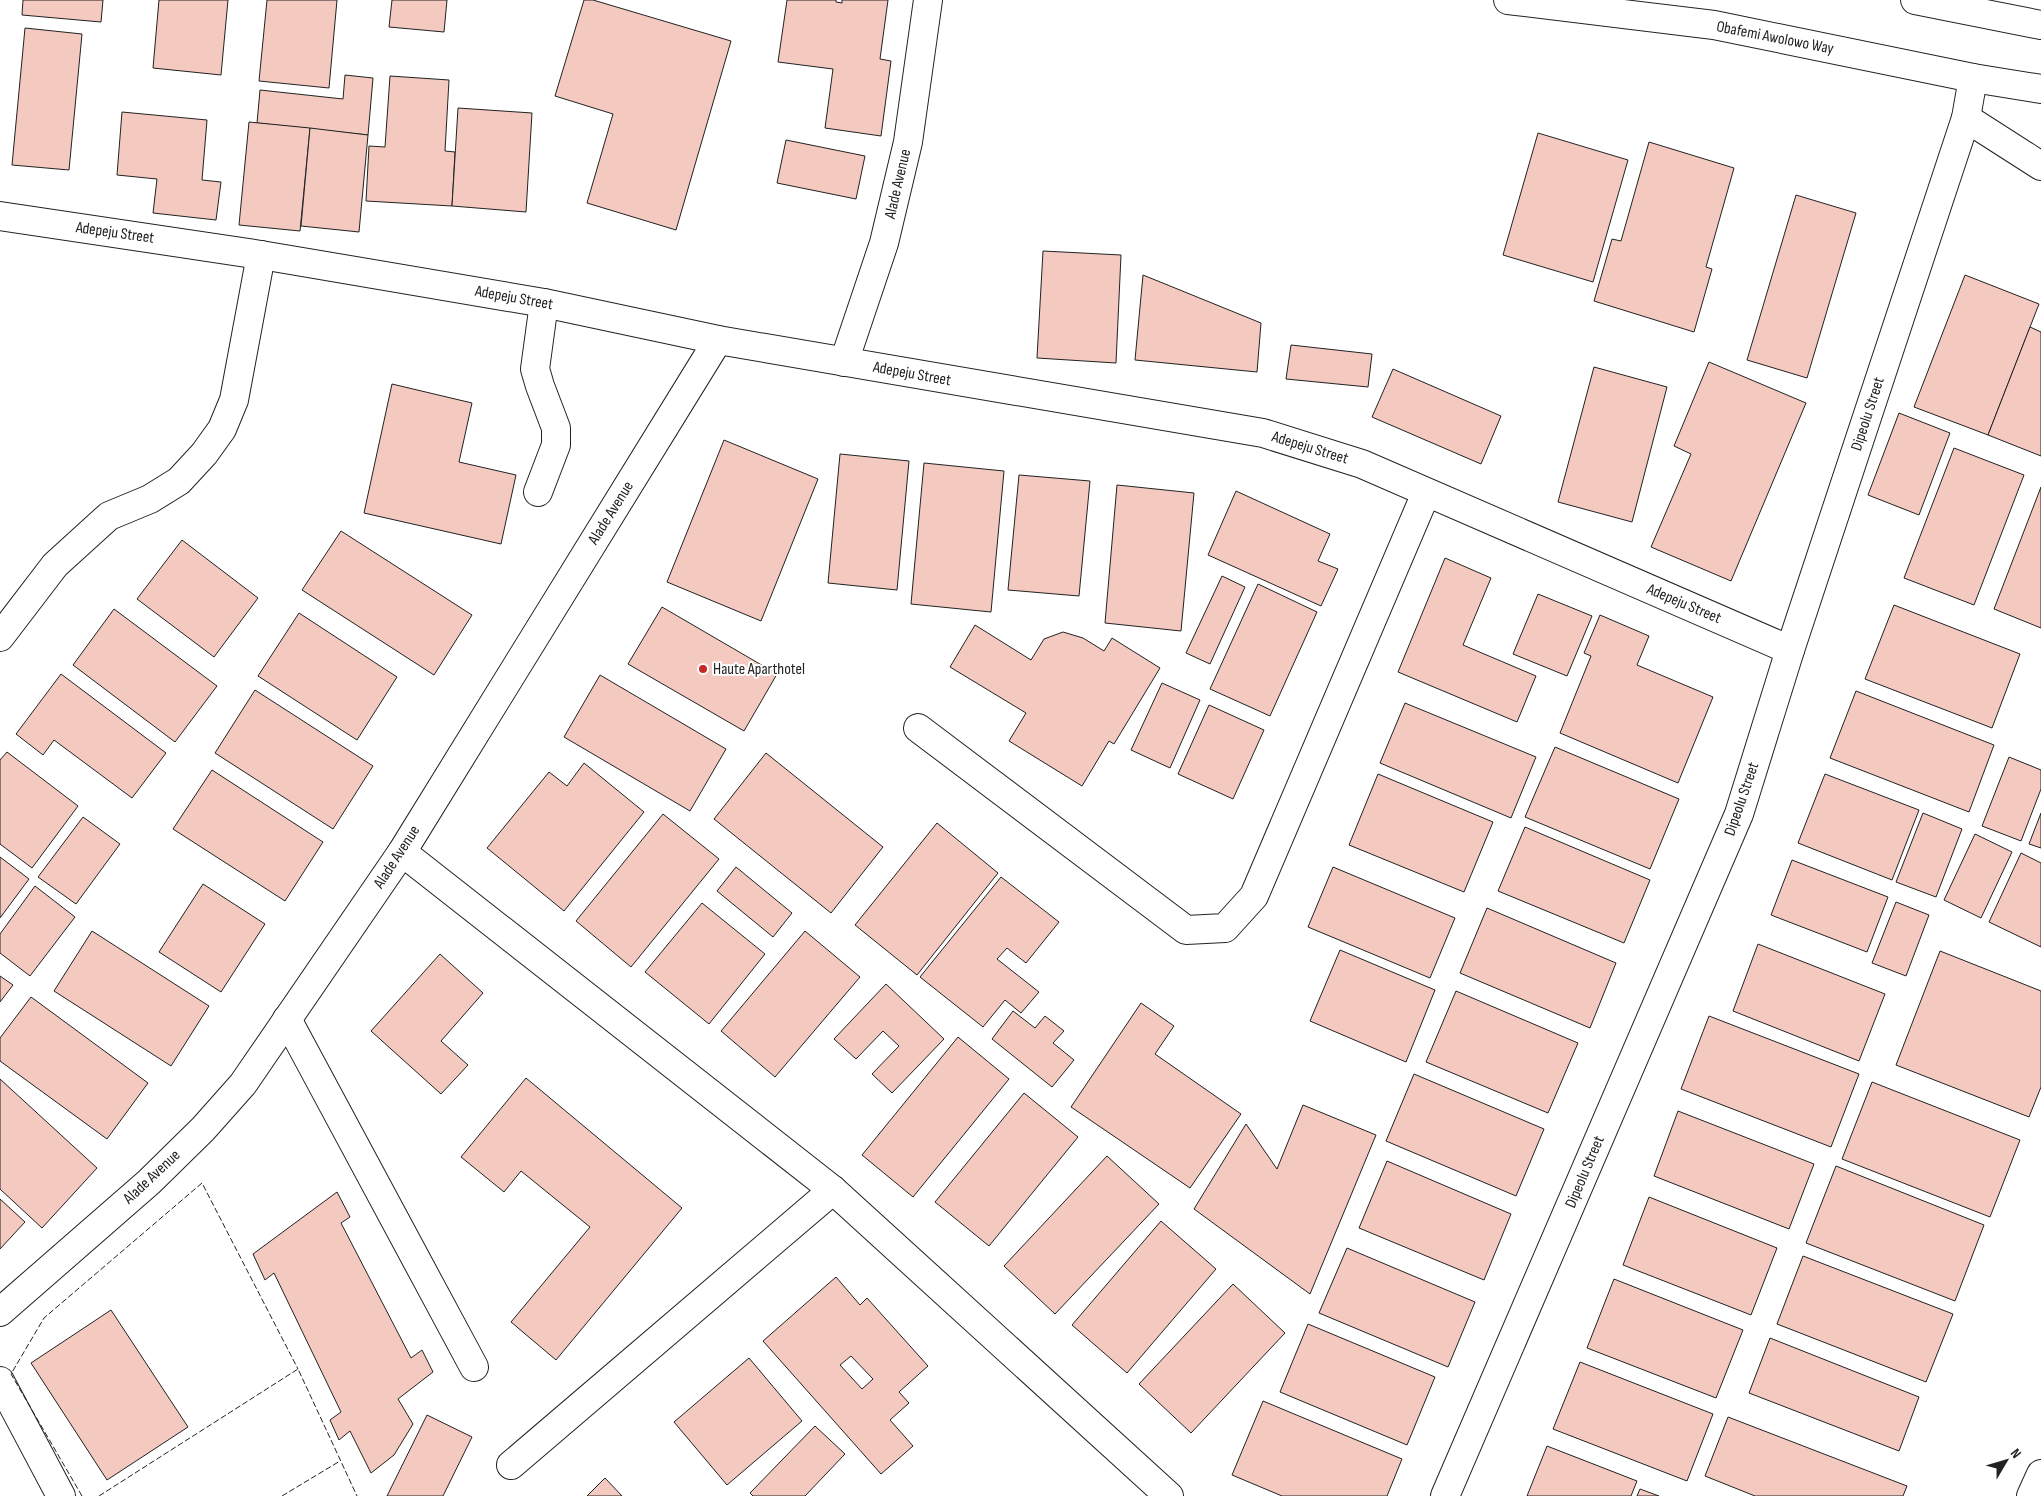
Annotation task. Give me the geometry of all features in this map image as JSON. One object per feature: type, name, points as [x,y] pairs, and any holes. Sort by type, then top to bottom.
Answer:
[{"type":"street","name":"Alade Avenue","points":[[844,362],[884,243],[908,142],[928,0]]},
{"type":"street","name":"Obafemi Awolowo Way","points":[[1508,0],[1714,25],[1973,78],[2041,89]]},
{"type":"street","points":[[1915,0],[2041,25]]},
{"type":"street","name":"Dipeolu Street","points":[[1445,1496],[1739,814],[1790,650],[1966,118],[1973,78]]},
{"type":"street","points":[[1966,118],[2041,166]]},
{"type":"street","name":"Adepeju Street","points":[[0,216],[261,255],[544,303],[718,340],[1263,433],[1362,464],[1790,650]]},
{"type":"street","points":[[0,637],[55,565],[109,516],[150,499],[179,481],[204,454],[222,429],[234,400],[261,255]]},
{"type":"street","points":[[538,492],[556,445],[556,428],[535,369],[544,303]]},
{"type":"street","name":"Alade Avenue","points":[[0,1312],[149,1182],[203,1129],[243,1084],[402,852],[718,340]]},
{"type":"street","points":[[918,728],[1186,930],[1226,928],[1254,896],[1426,493]]},
{"type":"street","points":[[402,852],[833,1190],[1169,1496]]},
{"type":"street","points":[[287,1019],[474,1367]]},
{"type":"street","points":[[511,1464],[833,1190]]},
{"type":"street","points":[[0,1381],[61,1496]]},
{"type":"street","points":[[2032,1496],[2041,1474]]},
{"type":"building","points":[[23,0],[103,0],[101,22],[22,15]]},
{"type":"building","points":[[159,0],[228,0],[221,75],[153,68]]},
{"type":"building","points":[[267,0],[337,0],[329,88],[259,81]]},
{"type":"building","points":[[392,0],[447,0],[444,32],[389,27]]},
{"type":"building","points":[[584,0],[593,0],[731,41],[676,230],[587,203],[613,114],[555,96]]},
{"type":"building","points":[[787,0],[836,0],[836,2],[842,3],[842,0],[888,0],[880,59],[891,61],[881,136],[825,128],[833,69],[778,62]]},
{"type":"building","points":[[25,28],[82,34],[69,170],[12,165]]},
{"type":"building","points":[[345,75],[373,78],[368,135],[257,123],[260,90],[343,99]]},
{"type":"building","points":[[390,76],[449,80],[445,151],[455,152],[452,206],[366,201],[369,146],[385,147]]},
{"type":"building","points":[[458,108],[532,113],[526,212],[452,206]]},
{"type":"building","points":[[122,112],[207,120],[202,180],[221,182],[216,220],[153,213],[157,179],[117,175]]},
{"type":"building","points":[[249,122],[310,128],[300,231],[239,225]]},
{"type":"building","points":[[310,128],[368,135],[359,232],[301,226]]},
{"type":"building","points":[[1538,133],[1628,160],[1593,282],[1503,255]]},
{"type":"building","points":[[786,140],[865,156],[856,199],[777,183]]},
{"type":"building","points":[[1649,142],[1734,168],[1706,267],[1712,269],[1694,332],[1594,301],[1612,239],[1621,241]]},
{"type":"building","points":[[1796,195],[1856,213],[1807,378],[1747,360]]},
{"type":"building","points":[[1043,251],[1121,255],[1116,363],[1037,358]]},
{"type":"building","points":[[1143,275],[1261,323],[1257,372],[1135,360]]},
{"type":"building","points":[[1965,275],[2039,304],[1988,435],[1914,407]]},
{"type":"building","points":[[2030,327],[2041,332],[2041,456],[1988,435]]},
{"type":"building","points":[[1291,345],[1372,354],[1368,387],[1286,379]]},
{"type":"building","points":[[1709,362],[1806,403],[1731,581],[1651,547],[1691,454],[1674,446]]},
{"type":"building","points":[[1594,367],[1667,387],[1632,522],[1558,502]]},
{"type":"building","points":[[1393,369],[1501,416],[1481,464],[1372,417]]},
{"type":"building","points":[[392,384],[472,403],[459,462],[516,475],[501,544],[364,513]]},
{"type":"building","points":[[1899,413],[1950,433],[1919,515],[1868,495]]},
{"type":"building","points":[[724,440],[818,479],[761,621],[667,582]]},
{"type":"building","points":[[1954,448],[2024,475],[1974,605],[1904,578]]},
{"type":"building","points":[[840,454],[909,461],[897,590],[828,583]]},
{"type":"building","points":[[924,463],[1004,471],[991,612],[911,604]]},
{"type":"building","points":[[1019,475],[1090,481],[1079,596],[1008,590]]},
{"type":"building","points":[[1117,485],[1194,493],[1181,631],[1105,623]]},
{"type":"building","points":[[2041,487],[2041,628],[1994,609]]},
{"type":"building","points":[[1236,491],[1330,534],[1318,561],[1338,569],[1321,606],[1208,555]]},
{"type":"building","points":[[341,531],[472,615],[434,675],[302,590]]},
{"type":"building","points":[[182,540],[258,598],[214,657],[137,599]]},
{"type":"building","points":[[1445,558],[1491,578],[1463,645],[1536,676],[1517,722],[1398,672]]},
{"type":"building","points":[[1222,576],[1245,587],[1210,664],[1186,653]]},
{"type":"building","points":[[1258,584],[1317,612],[1270,716],[1210,689]]},
{"type":"building","points":[[1538,594],[1592,616],[1567,676],[1513,654]]},
{"type":"building","points":[[1894,605],[2020,654],[1992,728],[1865,679]]},
{"type":"building","name":"Haute Aparthotel","points":[[662,607],[777,674],[744,731],[628,664]]},
{"type":"building","points":[[114,609],[217,686],[175,742],[73,665]]},
{"type":"building","points":[[299,613],[397,677],[357,740],[258,676]]},
{"type":"building","points":[[1600,615],[1649,636],[1637,665],[1713,697],[1678,783],[1560,733],[1591,656],[1584,653]]},
{"type":"building","points":[[975,625],[1031,660],[1044,639],[1063,632],[1083,638],[1104,651],[1112,638],[1160,668],[1114,744],[1109,741],[1082,786],[1009,741],[1026,713],[950,667]]},
{"type":"building","points":[[61,674],[166,753],[132,798],[54,740],[43,755],[16,734]]},
{"type":"building","points":[[600,675],[726,749],[690,811],[564,737]]},
{"type":"building","points":[[1162,683],[1200,700],[1170,768],[1131,750]]},
{"type":"building","points":[[255,690],[373,766],[333,829],[215,753]]},
{"type":"building","points":[[1856,691],[1994,745],[1969,812],[1830,758]]},
{"type":"building","points":[[1405,703],[1536,757],[1511,818],[1380,763]]},
{"type":"building","points":[[1209,705],[1264,730],[1233,799],[1178,774]]},
{"type":"building","points":[[1555,747],[1679,799],[1650,869],[1525,817]]},
{"type":"building","points":[[7,752],[78,806],[32,868],[0,844],[0,760]]},
{"type":"building","points":[[766,753],[883,847],[831,913],[714,819]]},
{"type":"building","points":[[2009,757],[2041,770],[2041,789],[2021,841],[1982,826]]},
{"type":"building","points":[[584,763],[644,812],[564,911],[487,848],[549,772],[567,786]]},
{"type":"building","points":[[212,770],[323,842],[285,901],[173,829]]},
{"type":"building","points":[[1378,774],[1493,822],[1464,892],[1349,845]]},
{"type":"building","points":[[1825,774],[1919,810],[1892,880],[1798,843]]},
{"type":"building","points":[[1923,813],[1962,829],[1936,897],[1896,882]]},
{"type":"building","points":[[2041,813],[2041,848],[2029,844]]},
{"type":"building","points":[[663,814],[719,859],[631,967],[576,921]]},
{"type":"building","points":[[83,817],[120,844],[76,904],[38,877]]},
{"type":"building","points":[[937,823],[998,873],[917,975],[855,925]]},
{"type":"building","points":[[1525,827],[1650,880],[1624,943],[1498,891]]},
{"type":"building","points":[[1975,834],[2012,852],[1981,918],[1944,900]]},
{"type":"building","points":[[2021,853],[2041,863],[2041,947],[1989,922]]},
{"type":"building","points":[[0,857],[29,879],[0,918]]},
{"type":"building","points":[[1792,860],[1888,897],[1867,952],[1771,915]]},
{"type":"building","points":[[736,867],[792,913],[773,937],[717,891]]},
{"type":"building","points":[[1333,867],[1455,918],[1430,978],[1308,927]]},
{"type":"building","points":[[1001,877],[1059,922],[1026,963],[1007,948],[997,959],[1039,992],[1021,1013],[1005,1000],[983,1027],[920,977]]},
{"type":"building","points":[[203,884],[265,924],[221,992],[159,952]]},
{"type":"building","points":[[35,886],[75,917],[30,976],[0,953],[0,934]]},
{"type":"building","points":[[1896,902],[1929,915],[1906,976],[1872,963]]},
{"type":"building","points":[[702,903],[765,954],[709,1024],[645,972]]},
{"type":"building","points":[[1487,908],[1616,963],[1590,1028],[1460,973]]},
{"type":"building","points":[[92,931],[209,1006],[171,1066],[54,991]]},
{"type":"building","points":[[805,931],[860,977],[775,1077],[721,1031]]},
{"type":"building","points":[[1758,944],[1885,994],[1859,1061],[1733,1011]]},
{"type":"building","points":[[1340,950],[1435,990],[1406,1062],[1310,1021]]},
{"type":"building","points":[[1940,951],[2041,991],[2041,1087],[2029,1117],[1896,1065]]},
{"type":"building","points":[[440,954],[483,993],[441,1041],[468,1065],[441,1094],[371,1031]]},
{"type":"building","points":[[0,976],[13,985],[0,1002]]},
{"type":"building","points":[[886,984],[944,1039],[892,1093],[872,1074],[899,1046],[883,1031],[856,1059],[834,1039]]},
{"type":"building","points":[[1456,991],[1578,1043],[1548,1113],[1426,1062]]},
{"type":"building","points":[[31,997],[148,1083],[107,1139],[0,1061],[0,1038]]},
{"type":"building","points":[[1141,1003],[1174,1026],[1155,1054],[1241,1114],[1190,1188],[1071,1107]]},
{"type":"building","points":[[1013,1011],[1035,1028],[1045,1016],[1064,1031],[1053,1043],[1074,1060],[1052,1087],[992,1039]]},
{"type":"building","points":[[1709,1016],[1859,1074],[1831,1147],[1681,1089]]},
{"type":"building","points":[[958,1037],[1009,1079],[913,1197],[862,1155]]},
{"type":"building","points":[[1414,1074],[1544,1129],[1516,1196],[1386,1141]]},
{"type":"building","points":[[526,1078],[682,1208],[556,1360],[511,1322],[590,1227],[521,1171],[504,1192],[461,1157]]},
{"type":"building","points":[[0,1079],[97,1168],[42,1228],[0,1189]]},
{"type":"building","points":[[1872,1082],[2020,1140],[1990,1217],[1842,1159]]},
{"type":"building","points":[[1024,1093],[1078,1137],[989,1246],[935,1202]]},
{"type":"building","points":[[1303,1105],[1376,1135],[1310,1294],[1194,1209],[1246,1124],[1277,1169]]},
{"type":"building","points":[[1678,1111],[1814,1164],[1789,1229],[1654,1176]]},
{"type":"building","points":[[1107,1156],[1159,1204],[1055,1314],[1004,1266]]},
{"type":"building","points":[[1387,1161],[1511,1214],[1484,1280],[1359,1228]]},
{"type":"building","points":[[1836,1166],[1984,1225],[1955,1301],[1806,1243]]},
{"type":"building","points":[[337,1192],[350,1217],[341,1223],[411,1358],[422,1350],[433,1372],[398,1399],[413,1424],[394,1455],[371,1473],[350,1431],[339,1440],[330,1420],[341,1412],[274,1273],[265,1280],[253,1254]]},
{"type":"building","points":[[1649,1197],[1777,1248],[1751,1315],[1623,1265]]},
{"type":"building","points":[[0,1199],[25,1222],[0,1249]]},
{"type":"building","points":[[1161,1221],[1216,1269],[1127,1373],[1072,1325]]},
{"type":"building","points":[[1347,1248],[1475,1302],[1448,1367],[1319,1313]]},
{"type":"building","points":[[1803,1256],[1953,1314],[1926,1382],[1777,1324]]},
{"type":"building","points":[[836,1277],[860,1305],[867,1298],[928,1366],[899,1392],[909,1403],[890,1420],[913,1446],[881,1474],[763,1341]],"holes":[[[851,1356],[873,1379],[862,1389],[840,1365]]]},
{"type":"building","points":[[1614,1279],[1743,1330],[1716,1398],[1587,1348]]},
{"type":"building","points":[[1233,1284],[1285,1333],[1191,1433],[1139,1384]]},
{"type":"building","points":[[111,1310],[188,1427],[107,1480],[31,1363]]},
{"type":"building","points":[[1308,1324],[1435,1377],[1407,1445],[1280,1392]]},
{"type":"building","points":[[1770,1338],[1919,1397],[1899,1451],[1749,1393]]},
{"type":"building","points":[[749,1358],[802,1421],[727,1485],[674,1422]]},
{"type":"building","points":[[1580,1362],[1713,1414],[1687,1481],[1553,1429]]},
{"type":"building","points":[[1263,1401],[1402,1459],[1387,1496],[1282,1496],[1232,1475]]},
{"type":"building","points":[[427,1415],[472,1437],[443,1496],[387,1496]]},
{"type":"building","points":[[1728,1417],[1907,1486],[1903,1496],[1755,1496],[1705,1476]]},
{"type":"building","points":[[815,1426],[845,1454],[805,1496],[753,1496],[750,1493]]},
{"type":"building","points":[[1547,1446],[1637,1481],[1631,1496],[1527,1496]]},
{"type":"building","points":[[605,1478],[622,1496],[587,1496]]},
{"type":"building","points":[[1640,1489],[1659,1496],[1637,1496]]},
{"type":"fence","points":[[82,1496],[11,1374],[44,1318],[202,1183],[298,1369]]},
{"type":"fence","points":[[99,1496],[298,1369],[357,1496]]},
{"type":"fence","points":[[282,1496],[340,1461]]},
{"type":"place","name":"Haute Aparthotel","points":[[703,669]]}]
